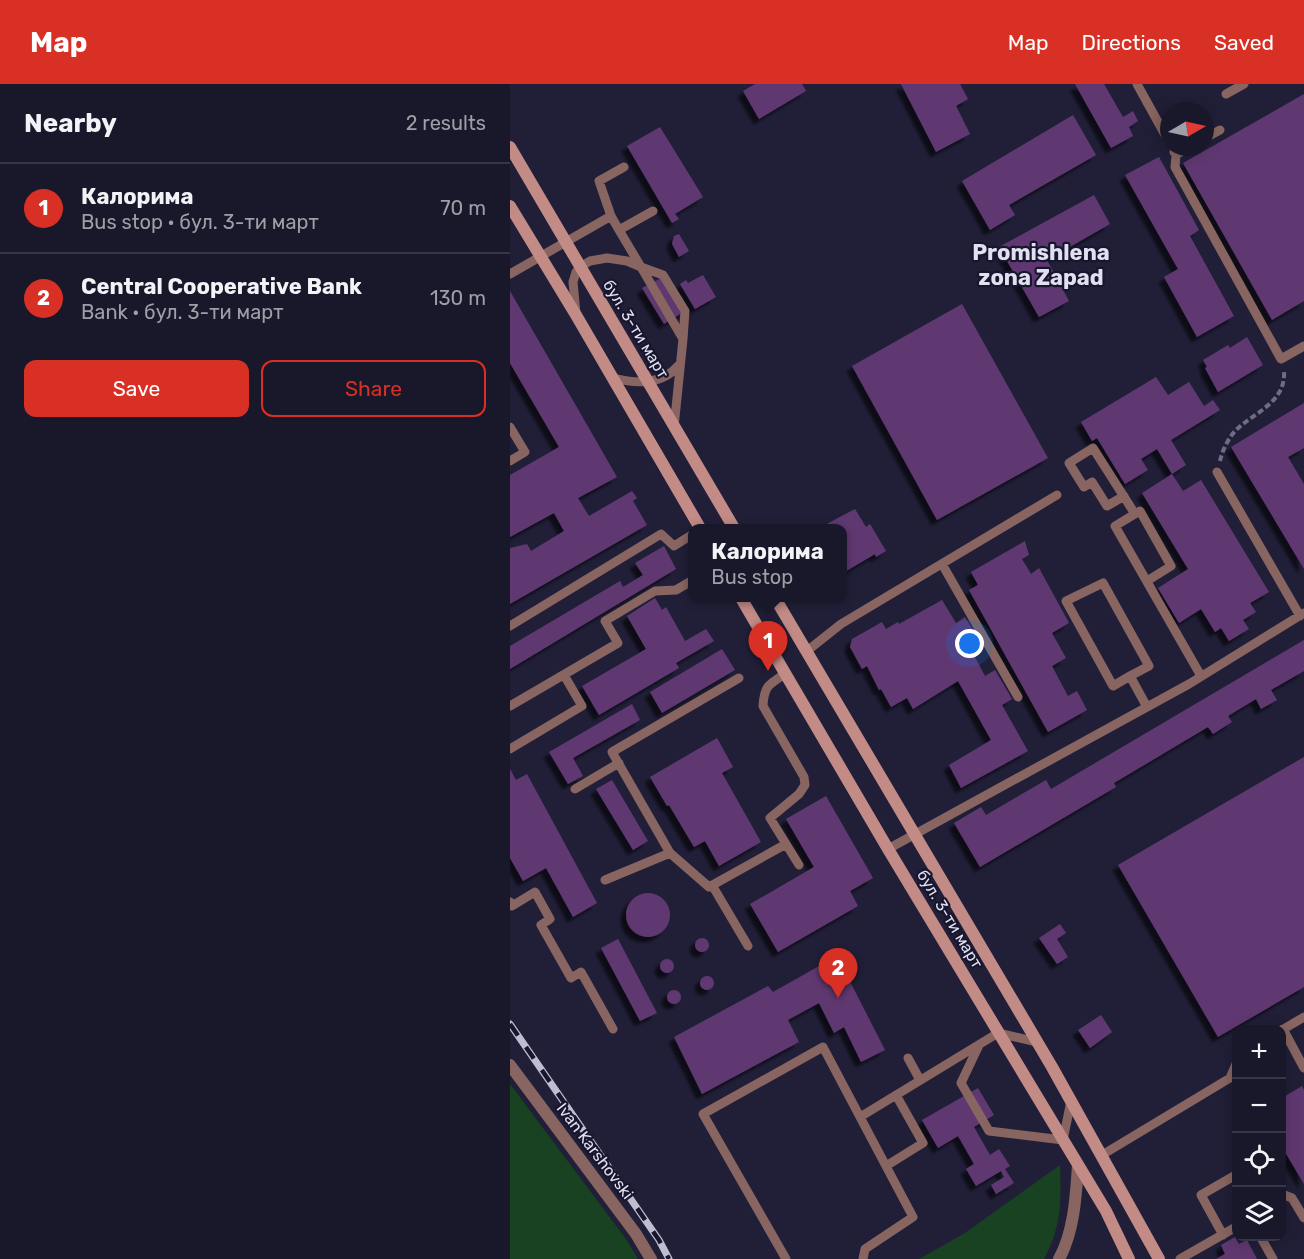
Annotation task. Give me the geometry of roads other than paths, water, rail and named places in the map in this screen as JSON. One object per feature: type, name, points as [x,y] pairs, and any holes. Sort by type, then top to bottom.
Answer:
[{"type":"main road","name":"бул. 3-ти март","points":[[510,147],[732,524]]},
{"type":"main road","points":[[510,206],[698,524]]},
{"type":"main road","name":"бул. 3-ти март","points":[[744,602],[888,849],[1106,1211],[1129,1259]]},
{"type":"main road","name":"бул. 3-ти март","points":[[778,602],[1037,1042],[1159,1259]]},
{"type":"street","name":"Ivan Karshovski","points":[[510,1065],[636,1234],[651,1259]]},
{"type":"street","points":[[1059,1259],[1070,1228],[1078,1165]]},
{"type":"lane","points":[[1137,84],[1160,126]]},
{"type":"lane","points":[[1226,94],[1244,84]]},
{"type":"lane","points":[[1214,133],[1220,130]]},
{"type":"lane","points":[[1174,156],[1175,167],[1281,359],[1304,346]]},
{"type":"lane","points":[[624,167],[599,181],[611,216],[682,339]]},
{"type":"lane","points":[[619,230],[653,211]]},
{"type":"lane","points":[[510,274],[611,216]]},
{"type":"lane","points":[[576,315],[573,282],[580,267],[590,261],[607,258],[627,261],[663,275],[685,312],[674,427]]},
{"type":"lane","points":[[613,378],[624,381],[647,381],[664,378],[680,364]]},
{"type":"lane","points":[[510,427],[525,452],[510,461]]},
{"type":"lane","points":[[1124,496],[1107,506],[1092,482],[1084,487],[1069,463],[1093,448],[1124,496],[1135,514]]},
{"type":"lane","points":[[888,849],[1147,707],[1302,614],[1217,472]]},
{"type":"lane","points":[[807,651],[841,624],[1057,495]]},
{"type":"lane","points":[[1147,581],[1171,566],[1140,511],[1115,526],[1201,676]]},
{"type":"lane","points":[[510,626],[661,534],[674,546],[688,537]]},
{"type":"lane","points":[[942,564],[1018,697]]},
{"type":"lane","points":[[510,706],[618,643],[605,621],[655,591],[676,590],[688,583]]},
{"type":"lane","points":[[1103,583],[1149,666],[1130,676],[1113,686],[1066,601],[1103,583]]},
{"type":"lane","points":[[785,674],[768,684],[763,695],[763,706],[804,777],[805,785],[799,794],[770,818],[799,865]]},
{"type":"lane","points":[[510,749],[582,706],[564,675]]},
{"type":"lane","points":[[1130,676],[1147,707]]},
{"type":"lane","points":[[739,678],[612,752],[670,853],[709,887],[786,844]]},
{"type":"lane","points":[[575,789],[619,763]]},
{"type":"lane","points":[[605,880],[670,853]]},
{"type":"lane","points":[[712,885],[748,946]]},
{"type":"lane","points":[[510,902],[512,906],[535,892],[550,919],[541,925],[571,978],[581,972],[613,1029]]},
{"type":"lane","points":[[1286,1027],[1304,1017]]},
{"type":"lane","points":[[860,1117],[998,1033],[1037,1042]]},
{"type":"lane","points":[[1286,1036],[1304,1068]]},
{"type":"lane","points":[[979,1045],[961,1083],[989,1131],[1063,1140],[1071,1101]]},
{"type":"lane","points":[[786,1259],[703,1114],[823,1047],[913,1216],[865,1249],[863,1259]]},
{"type":"lane","points":[[908,1058],[920,1080]]},
{"type":"lane","points":[[1102,1155],[1230,1078],[1232,1073]]},
{"type":"lane","points":[[886,1166],[923,1143],[896,1095]]},
{"type":"lane","points":[[1223,1235],[1201,1195],[1232,1177]]},
{"type":"lane","points":[[1286,1196],[1292,1198],[1304,1218]]},
{"type":"lane","points":[[1180,1259],[1197,1255],[1232,1229]]},
{"type":"lane","points":[[1263,1241],[1273,1259]]},
{"type":"railway","points":[[510,1024],[659,1240],[669,1259]]},
{"type":"place","name":"Калорима","points":[[768,671]]},
{"type":"place","name":"Central Cooperative Bank","points":[[838,998]]},
{"type":"district","name":"Promishlena zona Zapad","points":[[1041,264]]}]
